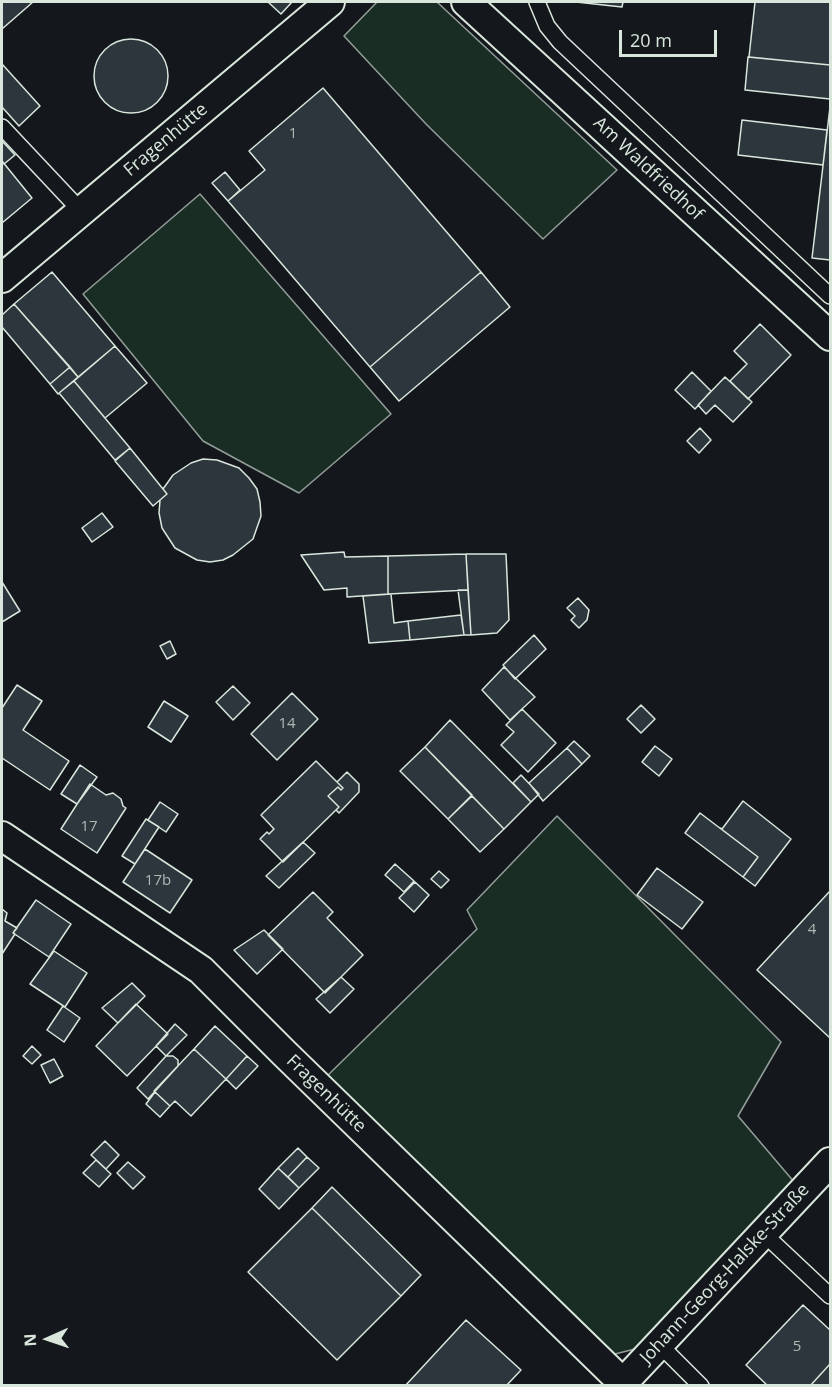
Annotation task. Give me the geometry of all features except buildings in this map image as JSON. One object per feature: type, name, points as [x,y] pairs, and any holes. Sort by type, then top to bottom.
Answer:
[{"type":"street","name":"Fragenhütte","points":[[2,278],[330,2]]},
{"type":"street","name":"Am Waldfriedhof","points":[[466,2],[831,336]]},
{"type":"street","name":"Fragenhütte","points":[[2,836],[201,970],[623,1385]]},
{"type":"street","name":"Johann-Georg-Halske-Straße","points":[[623,1385],[763,1233],[828,1170]]},
{"type":"lane","points":[[537,2],[547,26],[561,42],[831,296]]},
{"type":"lane","points":[[2,127],[81,211]]},
{"type":"lane","points":[[763,1233],[831,1296]]},
{"type":"lane","points":[[659,1344],[700,1386]]},
{"type":"green space","points":[[377,2],[437,2],[617,170],[543,239],[426,124],[344,36]]},
{"type":"green space","points":[[200,194],[391,414],[299,493],[203,441],[83,294]]},
{"type":"green space","points":[[557,816],[781,1042],[738,1116],[795,1183],[639,1348],[607,1356],[326,1077],[477,929],[467,910]]}]
